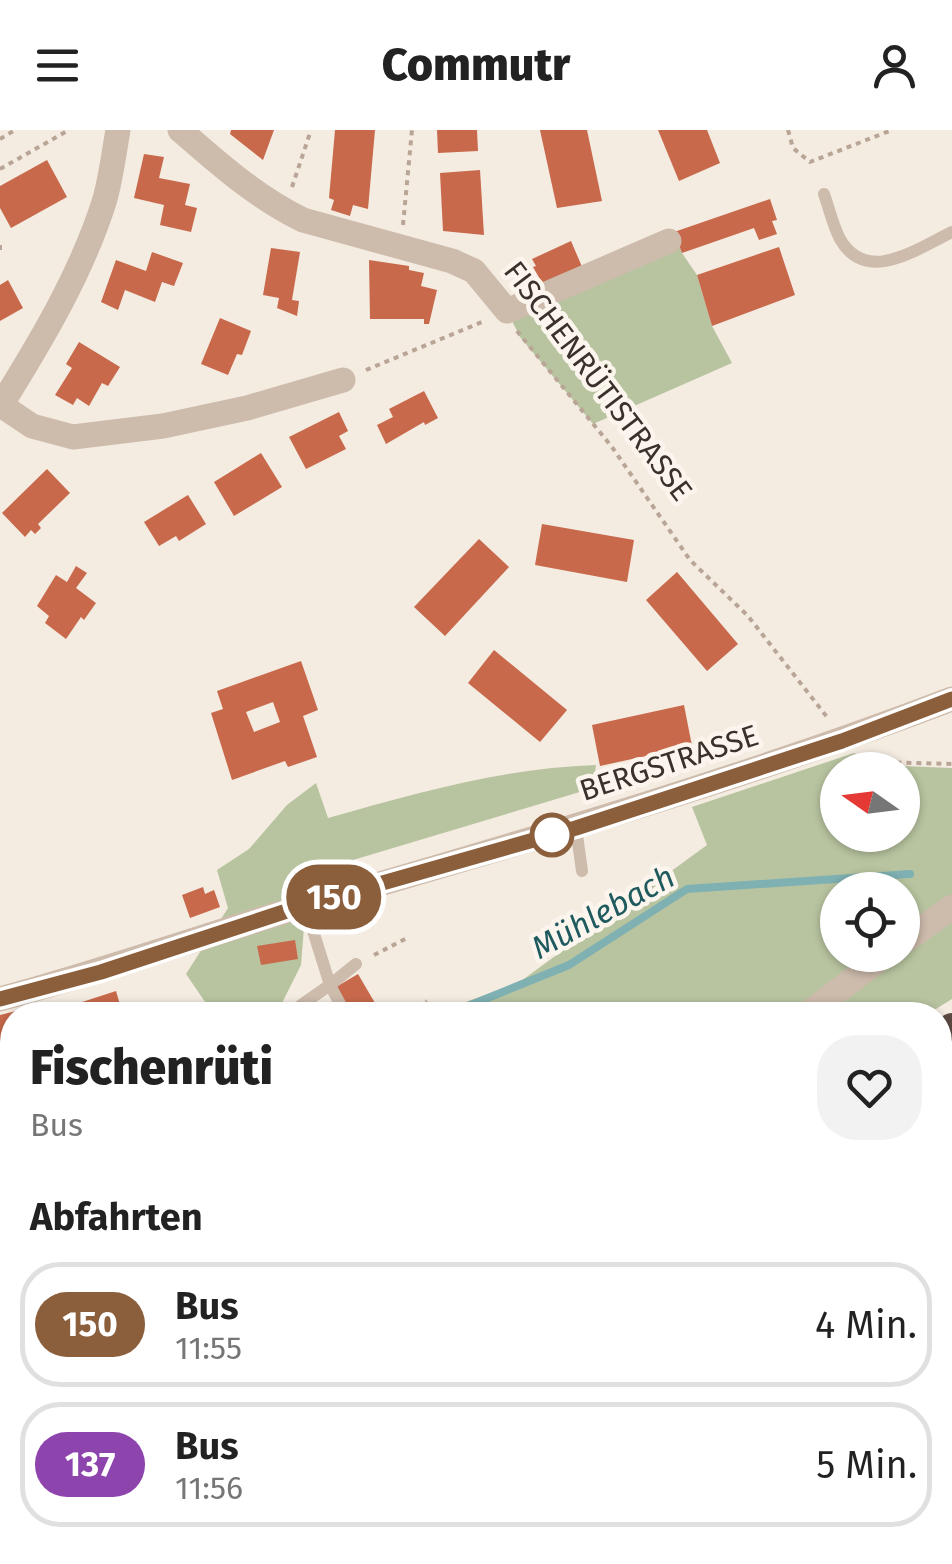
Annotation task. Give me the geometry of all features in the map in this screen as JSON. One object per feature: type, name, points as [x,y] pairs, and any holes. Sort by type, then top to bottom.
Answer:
[{"type":"street","points":[[118,130],[105,197],[81,262],[57,312],[0,406],[32,426],[73,436],[197,419],[344,380]]},
{"type":"street","name":"FISCHENRÜTISTRASSE","points":[[180,130],[248,188],[284,210],[303,220],[452,260],[474,271],[507,311]]},
{"type":"street","points":[[507,311],[669,240]]},
{"type":"street","name":"BERGSTRASSE","points":[[0,1000],[101,972],[305,905],[576,828],[842,741],[952,699]]},
{"type":"street","points":[[920,929],[952,907]]},
{"type":"street","points":[[823,1002],[863,972]]},
{"type":"lane","points":[[824,194],[841,241],[862,261],[884,264],[952,232]]},
{"type":"lane","points":[[576,828],[582,871]]},
{"type":"lane","points":[[305,905],[339,1002]]},
{"type":"lane","points":[[306,1002],[356,964]]},
{"type":"path","points":[[0,139],[16,130]]},
{"type":"path","points":[[0,169],[68,130]]},
{"type":"path","points":[[284,210],[311,130]]},
{"type":"path","points":[[401,248],[412,130]]},
{"type":"path","points":[[788,130],[793,148],[810,162],[892,130]]},
{"type":"path","points":[[0,245],[0,255]]},
{"type":"path","points":[[344,380],[507,311]]},
{"type":"path","name":"FISCHENRÜTISTRASSE","points":[[507,311],[520,338],[612,447],[690,560],[748,616],[842,741]]},
{"type":"path","points":[[842,741],[875,762],[952,764]]},
{"type":"path","points":[[356,964],[408,937]]},
{"type":"green space","points":[[676,237],[697,275],[712,326],[732,363],[593,424],[520,337],[507,311]]},
{"type":"green space","points":[[820,764],[820,852],[920,852],[920,767],[952,768],[952,999],[947,1002],[465,1002],[517,984],[707,845],[692,807]]},
{"type":"green space","points":[[596,765],[593,788],[343,863],[304,927],[301,965],[282,1002],[205,1002],[186,974],[228,908],[217,870],[249,849],[287,805],[316,783],[328,818],[494,776]]},
{"type":"building","points":[[231,130],[274,130],[263,160],[230,134]]},
{"type":"building","points":[[335,130],[375,130],[368,209],[353,205],[350,216],[331,210]]},
{"type":"building","points":[[437,130],[477,130],[478,151],[438,153]]},
{"type":"building","points":[[540,130],[587,130],[602,201],[557,208]]},
{"type":"building","points":[[658,130],[707,130],[720,163],[679,181]]},
{"type":"building","points":[[144,154],[164,157],[159,178],[190,184],[185,205],[197,208],[191,232],[160,225],[164,205],[134,198]]},
{"type":"building","points":[[47,160],[67,197],[11,228],[0,208],[0,186]]},
{"type":"building","points":[[480,170],[484,235],[443,231],[440,173]]},
{"type":"building","points":[[770,199],[777,234],[759,240],[754,228],[682,253],[674,232]]},
{"type":"building","points":[[571,241],[583,269],[544,286],[532,259]]},
{"type":"building","points":[[779,247],[795,295],[712,326],[697,275]]},
{"type":"building","points":[[271,248],[300,252],[292,300],[299,301],[297,316],[277,308],[279,298],[263,295]]},
{"type":"building","points":[[152,252],[183,263],[174,286],[162,282],[155,302],[125,290],[118,310],[101,302],[116,260],[146,271]]},
{"type":"building","points":[[369,260],[409,266],[409,270],[424,273],[421,286],[437,290],[429,324],[424,324],[424,319],[370,319]]},
{"type":"building","points":[[8,280],[23,308],[0,321],[0,285]]},
{"type":"building","points":[[220,318],[251,331],[242,355],[237,354],[228,375],[201,364]]},
{"type":"building","points":[[79,342],[120,367],[108,386],[102,383],[89,406],[77,398],[73,405],[55,395],[72,368],[66,364]]},
{"type":"building","points":[[424,391],[438,418],[386,444],[377,425],[393,417],[389,409]]},
{"type":"building","points":[[339,412],[348,431],[339,436],[346,449],[306,469],[289,437]]},
{"type":"building","points":[[261,453],[282,487],[234,516],[214,482]]},
{"type":"building","points":[[47,469],[70,493],[38,524],[41,528],[35,534],[31,530],[25,537],[2,513]]},
{"type":"building","points":[[188,495],[206,524],[179,541],[176,536],[159,546],[144,522]]},
{"type":"building","points":[[542,524],[634,540],[627,582],[535,565]]},
{"type":"building","points":[[479,539],[509,567],[445,636],[414,607]]},
{"type":"building","points":[[76,566],[87,573],[76,588],[96,603],[66,639],[45,623],[49,616],[37,606],[56,575],[67,582]]},
{"type":"building","points":[[677,572],[738,644],[707,671],[646,600]]},
{"type":"building","points":[[494,650],[567,710],[540,742],[468,683]]},
{"type":"building","points":[[301,661],[318,710],[303,716],[317,757],[288,767],[285,761],[232,780],[211,713],[223,709],[217,691]],"holes":[[[273,702],[280,722],[254,732],[246,712]]]},
{"type":"building","points":[[684,705],[692,746],[600,766],[592,725]]},
{"type":"building","points":[[203,887],[205,894],[214,890],[220,907],[190,918],[182,895]]},
{"type":"building","points":[[295,940],[298,959],[261,965],[257,946]]},
{"type":"building","points":[[358,974],[374,1002],[342,1002],[336,987]]},
{"type":"building","points":[[116,991],[119,1002],[82,1002]]},
{"type":"waterway","name":"Mühlebach","points":[[478,1002],[569,965],[687,889],[820,880]]},
{"type":"bus line","name":"150","points":[[0,999],[101,972],[305,905],[576,828],[842,741],[952,699]]}]
